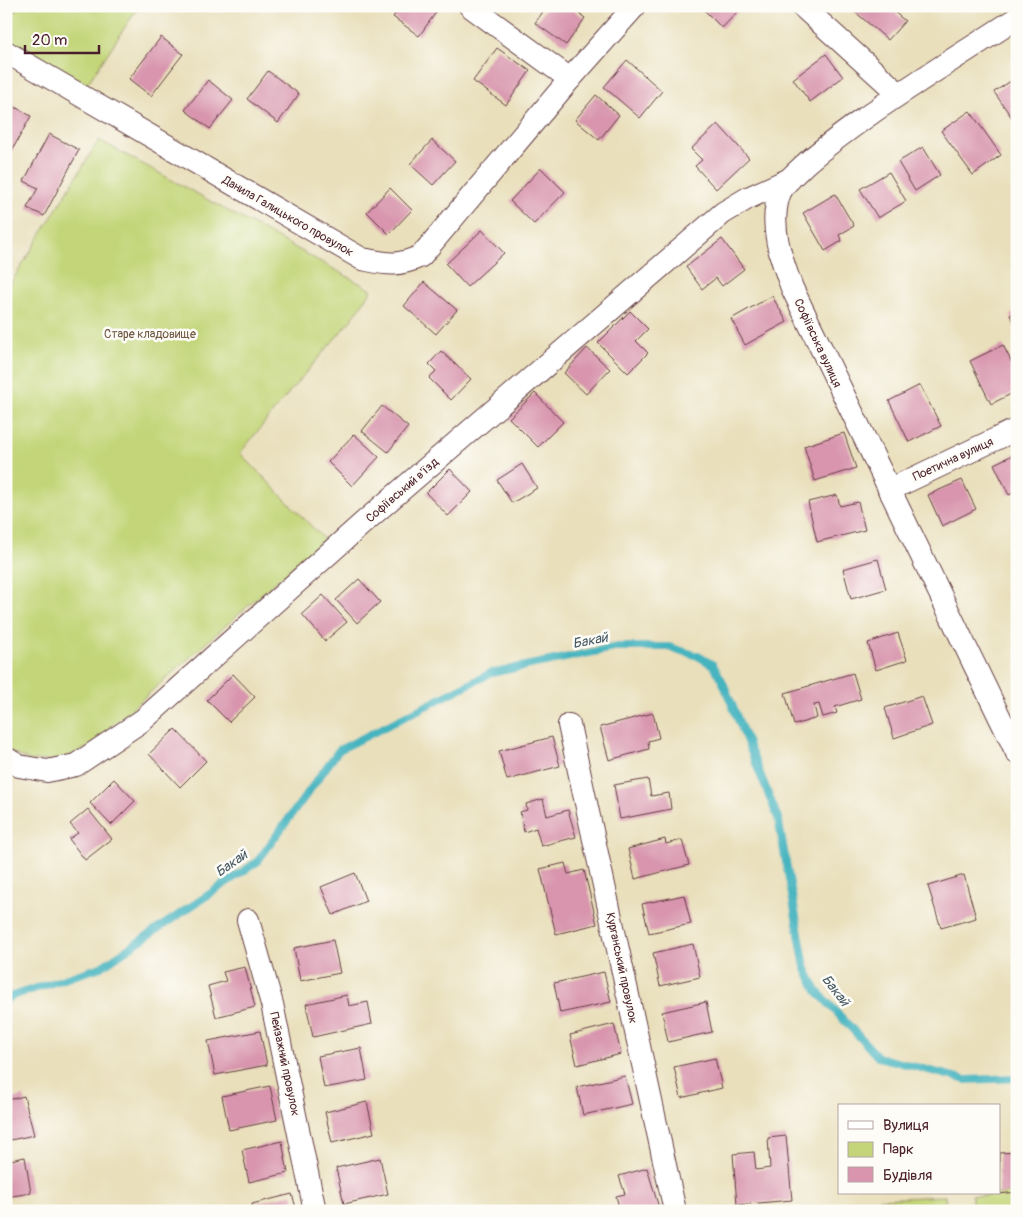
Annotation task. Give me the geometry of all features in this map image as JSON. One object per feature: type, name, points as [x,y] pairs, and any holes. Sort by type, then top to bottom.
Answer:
[{"type":"street","points":[[470,6],[570,79]]},
{"type":"street","name":"Данила Галицького провулок","points":[[6,52],[362,259],[387,264],[406,263],[421,256],[570,79],[635,6]]},
{"type":"street","points":[[802,6],[899,94]]},
{"type":"street","name":"Софіївська вулиця","points":[[1017,18],[899,94],[818,152],[790,179],[780,194],[776,211],[776,234],[780,255],[792,288],[1017,753]]},
{"type":"street","name":"Софіївський в'їзд","points":[[6,758],[19,766],[47,771],[76,765],[143,720],[363,523],[723,213],[748,198],[790,179]]},
{"type":"street","name":"Поетична вулиця","points":[[889,490],[1017,429]]},
{"type":"street","name":"Курганський провулок","points":[[569,725],[675,1211]]},
{"type":"street","name":"Пейзажний провулок","points":[[248,920],[272,1004],[315,1211]]},
{"type":"green space","points":[[19,6],[139,6],[84,89],[6,42],[6,25]]},
{"type":"green space","name":"Старе кладовище","points":[[99,140],[372,290],[352,319],[240,453],[324,539],[87,748],[58,760],[31,761],[6,750],[6,291]]},
{"type":"green space","points":[[1017,1192],[1017,1211],[972,1211],[972,1195],[984,1196]]},
{"type":"green space","points":[[945,1196],[946,1211],[879,1211],[879,1199]]},
{"type":"building","points":[[401,6],[430,6],[437,11],[419,36],[393,17]]},
{"type":"building","points":[[547,6],[568,6],[585,18],[566,45],[535,23]]},
{"type":"building","points":[[702,6],[743,6],[722,28]]},
{"type":"building","points":[[858,6],[895,6],[892,10],[905,21],[888,40],[854,11]]},
{"type":"building","points":[[161,37],[183,54],[151,96],[129,79]]},
{"type":"building","points":[[497,48],[530,71],[506,105],[473,81]]},
{"type":"building","points":[[826,54],[843,77],[810,102],[793,79]]},
{"type":"building","points":[[627,60],[662,91],[640,118],[604,87]]},
{"type":"building","points":[[268,71],[299,94],[278,123],[247,99]]},
{"type":"building","points":[[1017,77],[1017,125],[994,92]]},
{"type":"building","points":[[208,80],[233,100],[210,129],[185,110]]},
{"type":"building","points":[[596,95],[619,115],[599,140],[575,120]]},
{"type":"building","points":[[6,102],[31,116],[6,161]]},
{"type":"building","points":[[970,111],[1001,155],[973,175],[941,131]]},
{"type":"building","points":[[718,124],[749,158],[716,189],[695,166],[702,160],[691,149]]},
{"type":"building","points":[[49,134],[79,150],[44,216],[27,208],[38,188],[24,181]]},
{"type":"building","points":[[432,140],[455,161],[433,185],[410,164]]},
{"type":"building","points":[[923,147],[940,175],[915,191],[898,162]]},
{"type":"building","points":[[541,168],[565,192],[534,224],[510,201]]},
{"type":"building","points":[[889,172],[906,201],[878,218],[860,189]]},
{"type":"building","points":[[390,188],[412,210],[389,234],[367,212]]},
{"type":"building","points":[[835,194],[854,226],[839,235],[842,241],[825,251],[803,213]]},
{"type":"building","points":[[482,230],[504,253],[467,287],[446,264]]},
{"type":"building","points":[[722,239],[744,269],[722,286],[716,278],[702,289],[686,267]]},
{"type":"building","points":[[424,282],[457,310],[436,334],[404,306]]},
{"type":"building","points":[[772,296],[787,322],[745,345],[731,319]]},
{"type":"building","points":[[630,311],[648,329],[636,341],[648,353],[628,373],[598,343]]},
{"type":"building","points":[[1017,312],[1017,329],[1010,315]]},
{"type":"building","points":[[1003,345],[1017,373],[1017,391],[991,404],[970,361]]},
{"type":"building","points":[[587,348],[610,369],[586,394],[564,373]]},
{"type":"building","points":[[441,351],[471,379],[451,400],[429,378],[436,371],[429,364]]},
{"type":"building","points":[[920,385],[941,426],[909,442],[889,401]]},
{"type":"building","points":[[535,393],[563,422],[538,447],[509,418]]},
{"type":"building","points":[[382,406],[408,427],[388,452],[362,431]]},
{"type":"building","points":[[844,433],[856,468],[815,481],[804,446]]},
{"type":"building","points":[[354,434],[379,457],[352,486],[328,462]]},
{"type":"building","points":[[1017,453],[1017,497],[1015,492],[1009,495],[994,464]]},
{"type":"building","points":[[522,464],[537,488],[512,503],[497,480]]},
{"type":"building","points":[[450,469],[472,492],[448,516],[426,493]]},
{"type":"building","points":[[962,480],[976,509],[942,526],[928,495]]},
{"type":"building","points":[[837,495],[840,506],[858,502],[865,530],[817,542],[808,502]]},
{"type":"building","points":[[878,559],[886,589],[851,599],[843,569]]},
{"type":"building","points":[[359,579],[380,602],[357,623],[336,600]]},
{"type":"building","points":[[323,595],[347,622],[325,641],[302,614]]},
{"type":"building","points":[[898,633],[907,660],[876,670],[868,643]]},
{"type":"building","points":[[853,673],[861,699],[835,707],[837,713],[823,717],[819,704],[814,705],[817,718],[794,725],[785,693]]},
{"type":"building","points":[[233,674],[255,697],[229,722],[207,700]]},
{"type":"building","points":[[922,696],[932,725],[894,738],[885,708]]},
{"type":"building","points":[[653,713],[659,738],[648,741],[649,749],[609,760],[600,727]]},
{"type":"building","points":[[175,729],[206,761],[180,787],[149,754]]},
{"type":"building","points":[[552,737],[560,766],[507,780],[499,751]]},
{"type":"building","points":[[114,779],[135,801],[111,825],[90,803]]},
{"type":"building","points":[[648,779],[651,796],[669,793],[671,809],[620,819],[614,785]]},
{"type":"building","points":[[543,799],[547,816],[568,810],[576,837],[541,846],[536,828],[524,832],[520,812],[527,810],[526,804]]},
{"type":"building","points":[[88,809],[112,839],[85,860],[69,839],[78,833],[70,824]]},
{"type":"building","points":[[665,839],[666,844],[682,840],[689,865],[635,879],[628,849]]},
{"type":"building","points":[[565,863],[568,874],[584,870],[597,924],[556,934],[540,869]]},
{"type":"building","points":[[355,873],[366,901],[333,915],[321,887]]},
{"type":"building","points":[[964,875],[976,918],[941,928],[928,886]]},
{"type":"building","points":[[684,895],[691,924],[649,933],[642,904]]},
{"type":"building","points":[[333,940],[340,973],[300,981],[294,948]]},
{"type":"building","points":[[693,944],[700,977],[660,986],[653,953]]},
{"type":"building","points":[[245,967],[255,1007],[216,1017],[208,986],[226,981],[223,972]]},
{"type":"building","points":[[604,972],[611,1002],[560,1013],[554,983]]},
{"type":"building","points":[[347,995],[349,1006],[368,1002],[372,1024],[313,1037],[306,1004]]},
{"type":"building","points":[[706,1002],[712,1032],[668,1042],[662,1012]]},
{"type":"building","points":[[614,1024],[621,1054],[577,1065],[570,1035]]},
{"type":"building","points":[[260,1031],[267,1065],[215,1075],[208,1041]]},
{"type":"building","points":[[361,1048],[367,1080],[324,1088],[318,1056]]},
{"type":"building","points":[[715,1058],[722,1088],[681,1098],[674,1067]]},
{"type":"building","points":[[625,1076],[632,1104],[583,1115],[577,1087]]},
{"type":"building","points":[[270,1086],[277,1120],[229,1130],[222,1096]]},
{"type":"building","points":[[7,1094],[8,1100],[24,1096],[34,1135],[6,1141]]},
{"type":"building","points":[[367,1102],[374,1133],[332,1143],[325,1112]]},
{"type":"building","points":[[786,1136],[792,1200],[737,1205],[733,1154],[754,1152],[756,1170],[770,1168],[768,1138]]},
{"type":"building","points":[[282,1141],[288,1173],[249,1182],[242,1150]]},
{"type":"building","points":[[1016,1152],[1017,1192],[1000,1194],[1000,1153]]},
{"type":"building","points":[[25,1157],[31,1193],[6,1197],[6,1161]]},
{"type":"building","points":[[380,1158],[388,1194],[344,1204],[336,1168]]},
{"type":"building","points":[[647,1168],[660,1211],[620,1211],[616,1196],[625,1194],[619,1176]]},
{"type":"building","points":[[292,1194],[297,1211],[253,1211],[252,1204]]},
{"type":"waterway","name":"Бакай","points":[[6,1000],[12,996],[101,967],[257,862],[339,750],[491,673],[618,647],[669,647],[698,656],[713,665],[722,680],[778,818],[805,967],[817,991],[878,1057],[966,1080],[1017,1078]]}]
